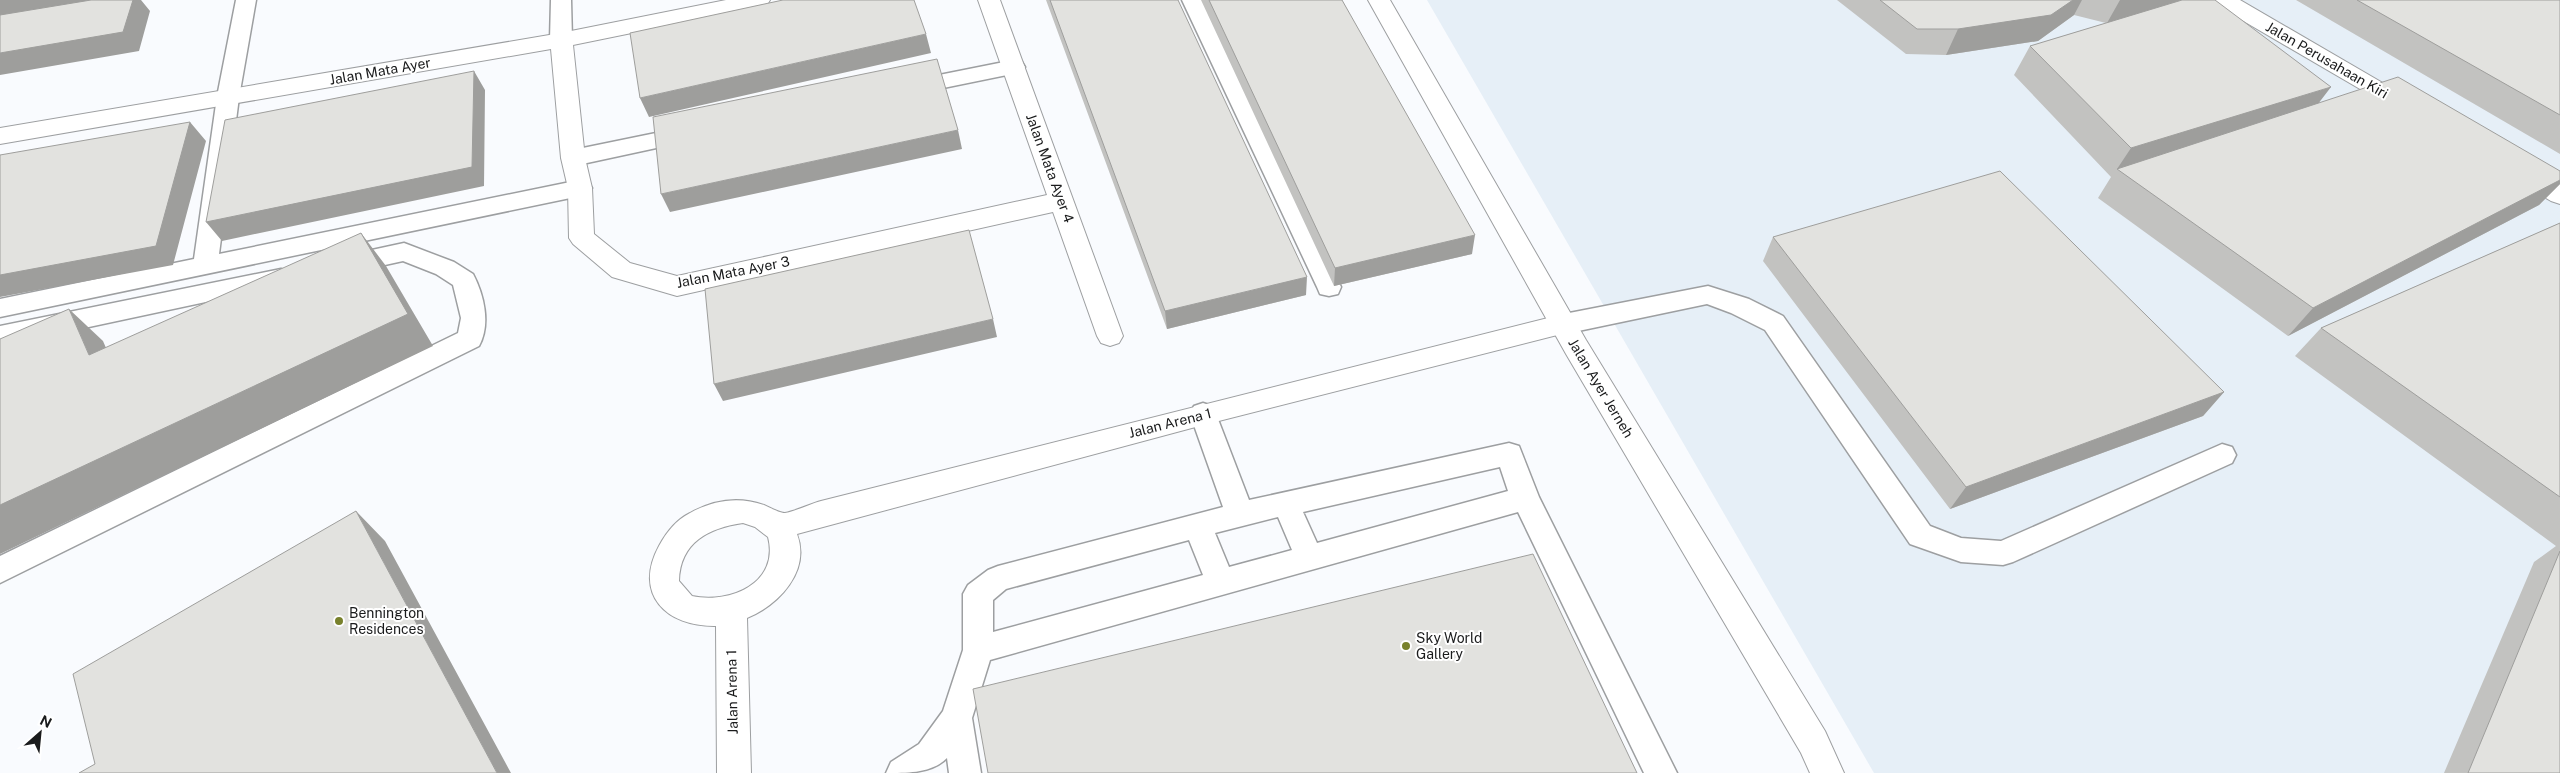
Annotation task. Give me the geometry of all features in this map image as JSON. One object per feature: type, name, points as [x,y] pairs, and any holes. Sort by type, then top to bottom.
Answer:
[{"type":"street","name":"Jalan Mata Ayer","points":[[0,136],[561,40],[759,0]]},
{"type":"street","name":"Jalan Mata Ayer 4","points":[[989,0],[1110,336]]},
{"type":"street","name":"Jalan Ayer Jerneh","points":[[1379,0],[1564,324],[1812,742],[1827,773]]},
{"type":"street","name":"Jalan Perusahaan Kiri","points":[[2224,0],[2422,115]]},
{"type":"street","name":"Jalan Mata Ayer 3","points":[[561,40],[573,158],[580,188],[582,238],[621,270],[677,286],[1061,201]]},
{"type":"street","points":[[2500,160],[2560,195]]},
{"type":"street","name":"Jalan Arena 1","points":[[779,528],[821,513],[1204,414],[1564,324]]},
{"type":"street","points":[[743,511],[763,516],[779,528],[786,545],[785,564],[774,584],[755,601],[731,612],[707,614],[685,609],[670,596],[663,578],[666,558],[678,539],[697,524],[720,513],[743,511]]},
{"type":"street","name":"Jalan Arena 1","points":[[731,612],[734,773]]},
{"type":"lane","points":[[205,264],[228,97],[246,0]]},
{"type":"lane","points":[[561,0],[561,40]]},
{"type":"lane","points":[[1192,0],[1329,287]]},
{"type":"lane","points":[[886,93],[1014,66]]},
{"type":"lane","points":[[573,158],[710,130]]},
{"type":"lane","points":[[0,308],[205,264],[580,188]]},
{"type":"lane","points":[[0,336],[404,252],[445,268],[464,280],[474,318],[470,339],[0,570]]},
{"type":"lane","points":[[1564,324],[1708,295],[1740,306],[1774,323],[1920,534],[1961,550],[2003,553],[2222,455]]},
{"type":"lane","points":[[1204,414],[1240,514]]},
{"type":"lane","points":[[902,773],[930,755],[956,718],[978,650],[978,594],[998,578],[1240,514],[1509,454],[1525,498],[1661,773]]},
{"type":"lane","points":[[978,650],[1525,498]]},
{"type":"lane","points":[[1286,504],[1310,557]]},
{"type":"lane","points":[[1198,526],[1221,582]]},
{"type":"lane","points":[[956,718],[965,773]]},
{"type":"shaded area","points":[[1427,0],[2560,0],[2560,773],[1874,773]]},
{"type":"building","points":[[91,0],[133,0],[123,32],[0,53],[0,15]]},
{"type":"building","points":[[783,0],[914,0],[926,34],[640,98],[630,33]]},
{"type":"building","points":[[1050,0],[1178,0],[1307,277],[1165,311]]},
{"type":"building","points":[[1209,0],[1342,0],[1475,235],[1335,268]]},
{"type":"building","points":[[1880,0],[2073,0],[2051,15],[1958,29],[1917,29]]},
{"type":"building","points":[[2182,0],[2215,0],[2331,87],[2131,148],[2030,46]]},
{"type":"building","points":[[2357,0],[2560,0],[2560,115]]},
{"type":"building","points":[[937,59],[958,130],[661,194],[653,117]]},
{"type":"building","points":[[474,71],[472,167],[206,222],[225,120]]},
{"type":"building","points":[[2398,77],[2560,171],[2560,180],[2313,308],[2117,169]]},
{"type":"building","points":[[190,122],[156,246],[0,275],[0,155]]},
{"type":"building","points":[[2000,171],[2224,392],[1966,487],[1773,237]]},
{"type":"building","points":[[2560,223],[2560,497],[2321,328]]},
{"type":"building","points":[[969,230],[993,319],[714,384],[705,289]]},
{"type":"building","points":[[361,233],[408,314],[0,505],[0,339],[69,309],[89,355]]},
{"type":"building","name":"Bennington Residences","points":[[356,511],[497,773],[79,773],[95,764],[73,674]]},
{"type":"building","points":[[2560,551],[2560,773],[2468,773]]},
{"type":"building","name":"Sky World Gallery","points":[[1533,554],[1637,773],[988,773],[973,689]]},
{"type":"place","name":"Bennington Residences","points":[[339,621]]},
{"type":"place","name":"Sky World Gallery","points":[[1406,646]]}]
